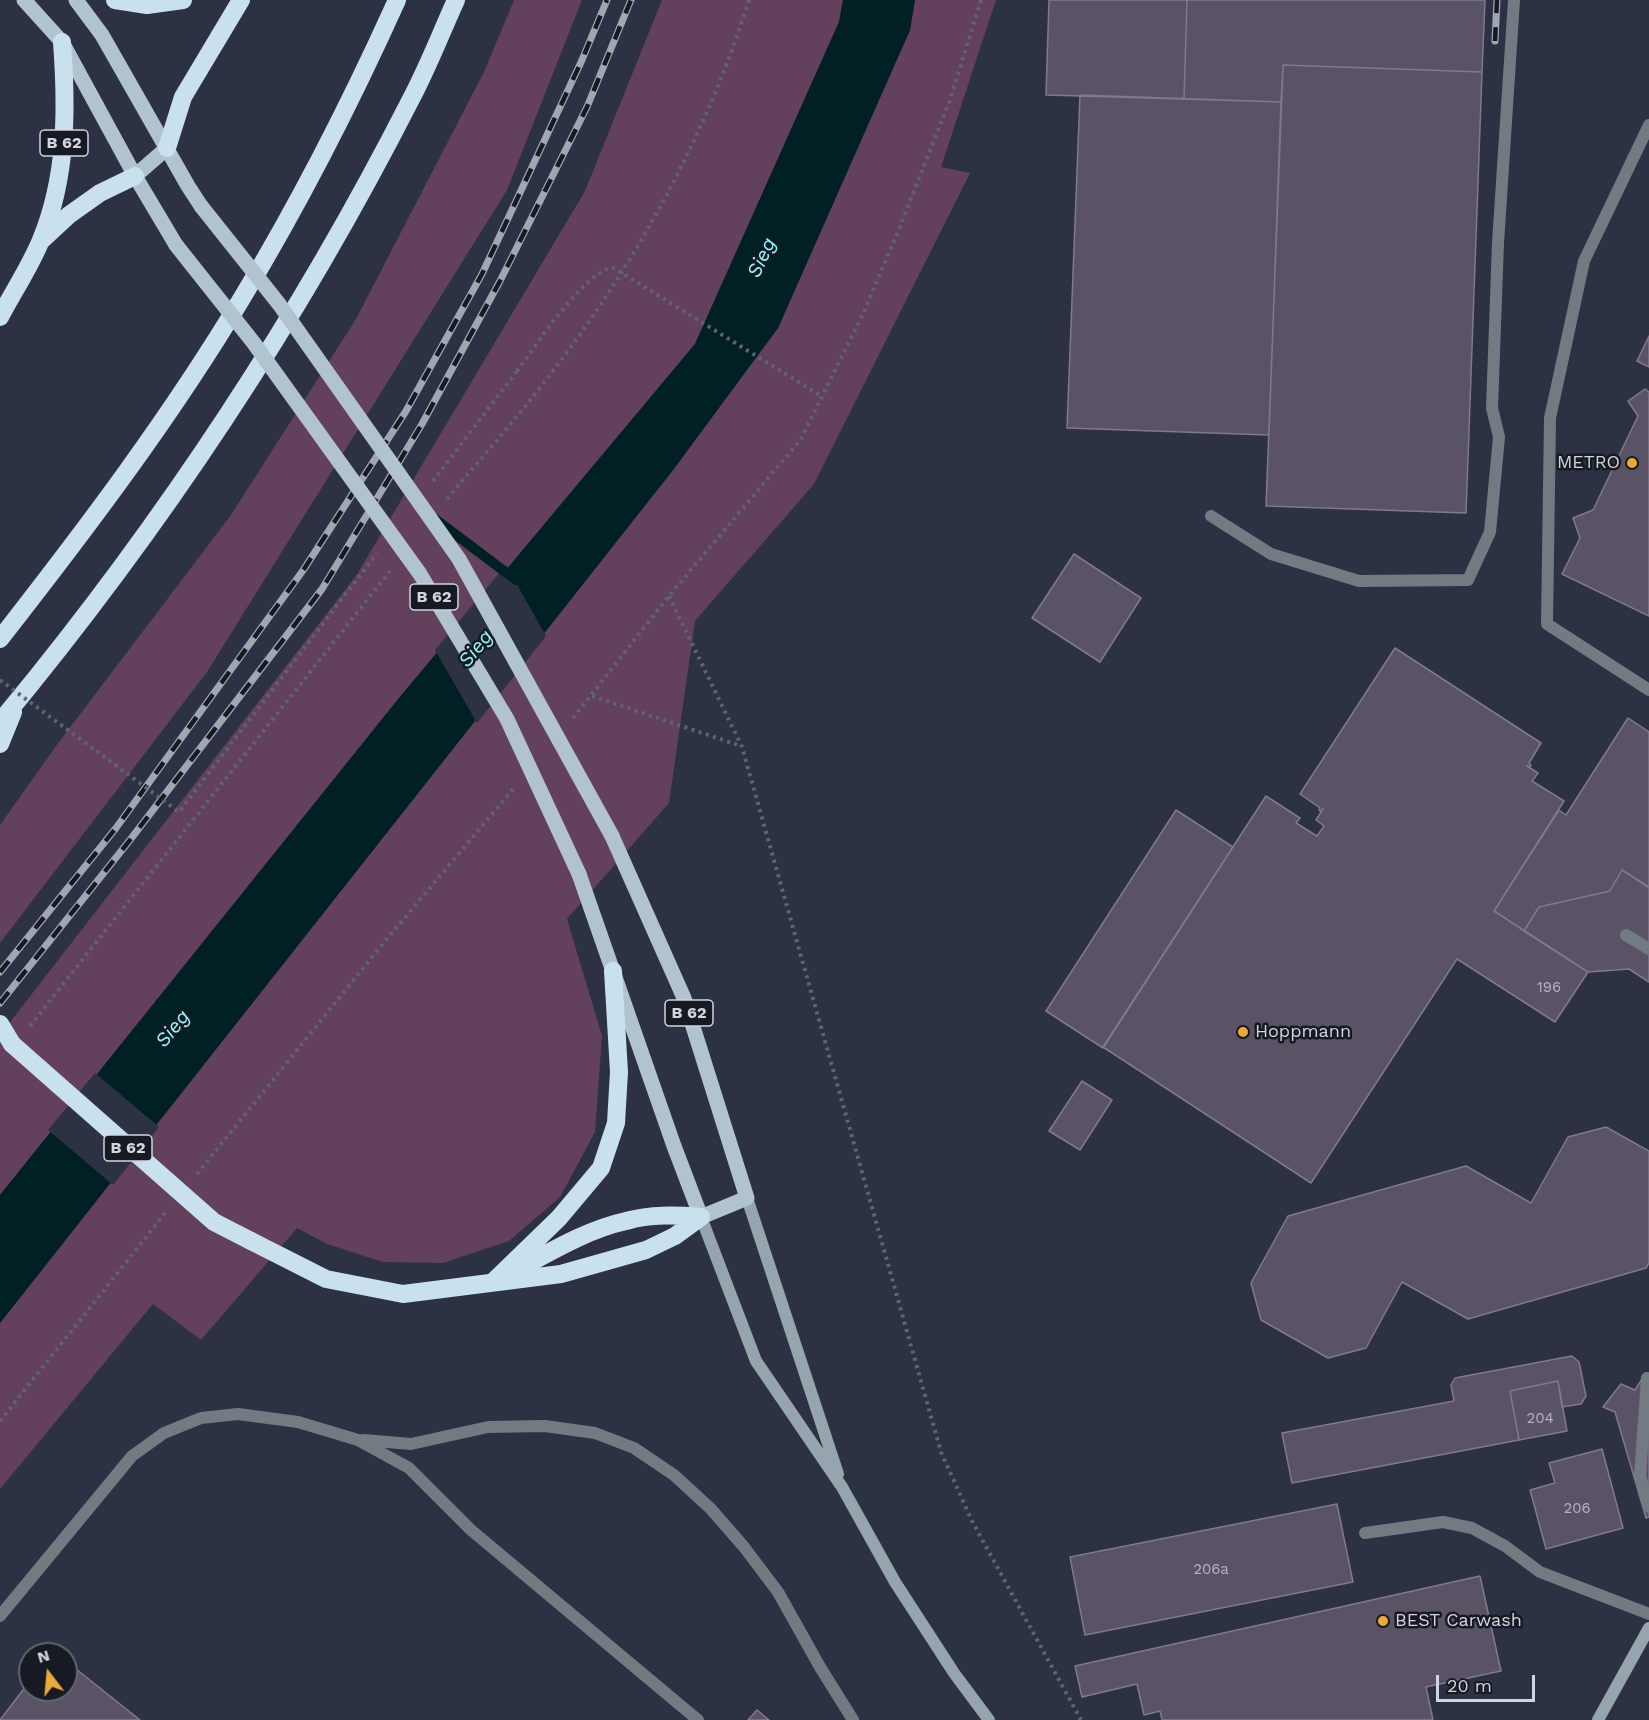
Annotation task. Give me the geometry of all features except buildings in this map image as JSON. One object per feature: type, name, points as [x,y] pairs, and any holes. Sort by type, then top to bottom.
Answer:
[{"type":"highway","points":[[115,0],[147,5],[183,0]]},
{"type":"highway","points":[[167,148],[183,97],[241,0]]},
{"type":"highway","points":[[0,639],[85,531],[153,436],[241,300],[297,203],[356,90],[397,0]]},
{"type":"highway","points":[[0,722],[125,564],[192,471],[273,346],[343,227],[412,98],[456,0]]},
{"type":"highway","name":"B 62","points":[[0,317],[41,241],[56,194],[64,144],[66,93],[62,42]]},
{"type":"highway","name":"B 62","points":[[41,241],[69,215],[100,193],[135,176]]},
{"type":"highway","points":[[0,744],[17,702]]},
{"type":"highway","name":"B 62","points":[[494,1281],[559,1218],[602,1168],[616,1123],[619,1072],[613,971]]},
{"type":"highway","name":"B 62","points":[[0,1024],[6,1042],[214,1222],[326,1279],[403,1294],[561,1274],[646,1250],[675,1236],[701,1217]]},
{"type":"highway","name":"B 62","points":[[494,1281],[583,1236],[626,1221],[666,1215],[701,1217]]},
{"type":"main road","name":"B 62","points":[[24,0],[62,42],[135,176],[176,245],[253,342],[420,574],[507,719],[579,874],[701,1217],[747,1198],[684,998],[612,836],[459,559],[279,304],[201,206],[102,35],[76,0]]},
{"type":"main road","name":"B 62","points":[[135,176],[167,148]]},
{"type":"main road","points":[[747,1198],[842,1487]]},
{"type":"main road","points":[[701,1217],[756,1361],[842,1487],[895,1582],[954,1673],[988,1720]]},
{"type":"main road","points":[[1598,1720],[1649,1628]]},
{"type":"lane","points":[[1211,516],[1271,554],[1359,581],[1468,580],[1490,532],[1499,437],[1492,408],[1498,243],[1514,0]]},
{"type":"lane","points":[[1649,124],[1584,261],[1550,418],[1547,624],[1649,690]]},
{"type":"lane","points":[[1626,935],[1649,949]]},
{"type":"lane","points":[[1649,1379],[1647,1378],[1640,1476],[1649,1507]]},
{"type":"lane","points":[[0,1616],[132,1456],[164,1433],[201,1418],[238,1414],[298,1422],[358,1440],[409,1468],[471,1530],[698,1720]]},
{"type":"lane","points":[[358,1440],[411,1444],[488,1427],[545,1426],[595,1433],[634,1448],[674,1475],[711,1509],[744,1547],[778,1592],[853,1720]]},
{"type":"lane","points":[[1365,1533],[1443,1522],[1472,1528],[1505,1546],[1540,1572],[1649,1614]]},
{"type":"path","points":[[445,500],[547,379],[622,273],[690,152],[733,51],[749,0]]},
{"type":"path","points":[[569,723],[669,596],[801,439],[867,304],[951,100],[981,0]]},
{"type":"path","points":[[431,483],[581,287],[601,271],[612,267],[823,397]]},
{"type":"path","points":[[0,680],[179,812],[380,549]]},
{"type":"path","points":[[29,1027],[396,564]]},
{"type":"path","points":[[669,596],[741,747],[941,1452],[972,1521],[1081,1720]]},
{"type":"path","points":[[591,696],[741,747]]},
{"type":"path","points":[[193,1179],[374,955],[516,785]]},
{"type":"path","points":[[0,1421],[170,1207]]},
{"type":"shaded area","points":[[514,0],[582,0],[507,190],[207,672],[0,943],[0,825],[56,746],[231,515],[356,319],[484,72]]},
{"type":"shaded area","points":[[662,0],[843,0],[839,22],[695,344],[399,698],[0,1195],[0,1035],[356,576],[585,191]]},
{"type":"shaded area","points":[[915,0],[996,0],[941,167],[970,173],[814,484],[695,621],[669,803],[567,919],[602,1036],[595,1132],[560,1197],[509,1241],[443,1263],[383,1262],[327,1244],[297,1228],[201,1340],[153,1304],[0,1489],[0,1323],[673,470],[778,328],[910,30]]},
{"type":"water","name":"Sieg","points":[[843,0],[915,0],[910,30],[778,328],[673,470],[0,1323],[0,1195],[399,698],[695,344],[839,22]]},
{"type":"pier","points":[[506,565],[546,636],[477,723],[435,650]]},
{"type":"pier","points":[[95,1073],[159,1127],[113,1185],[48,1130]]},
{"type":"waterway","points":[[435,519],[516,580]]},
{"type":"railway","points":[[0,972],[116,828],[304,569],[406,411],[482,274],[582,60],[607,0]]},
{"type":"railway","points":[[0,1003],[130,840],[322,589],[422,424],[500,281],[587,107],[631,0]]},
{"type":"railway","points":[[1495,41],[1497,0]]},
{"type":"place","name":"METRO","points":[[1632,463]]},
{"type":"place","name":"Hoppmann","points":[[1243,1032]]},
{"type":"place","name":"BEST Carwash","points":[[1383,1621]]}]
